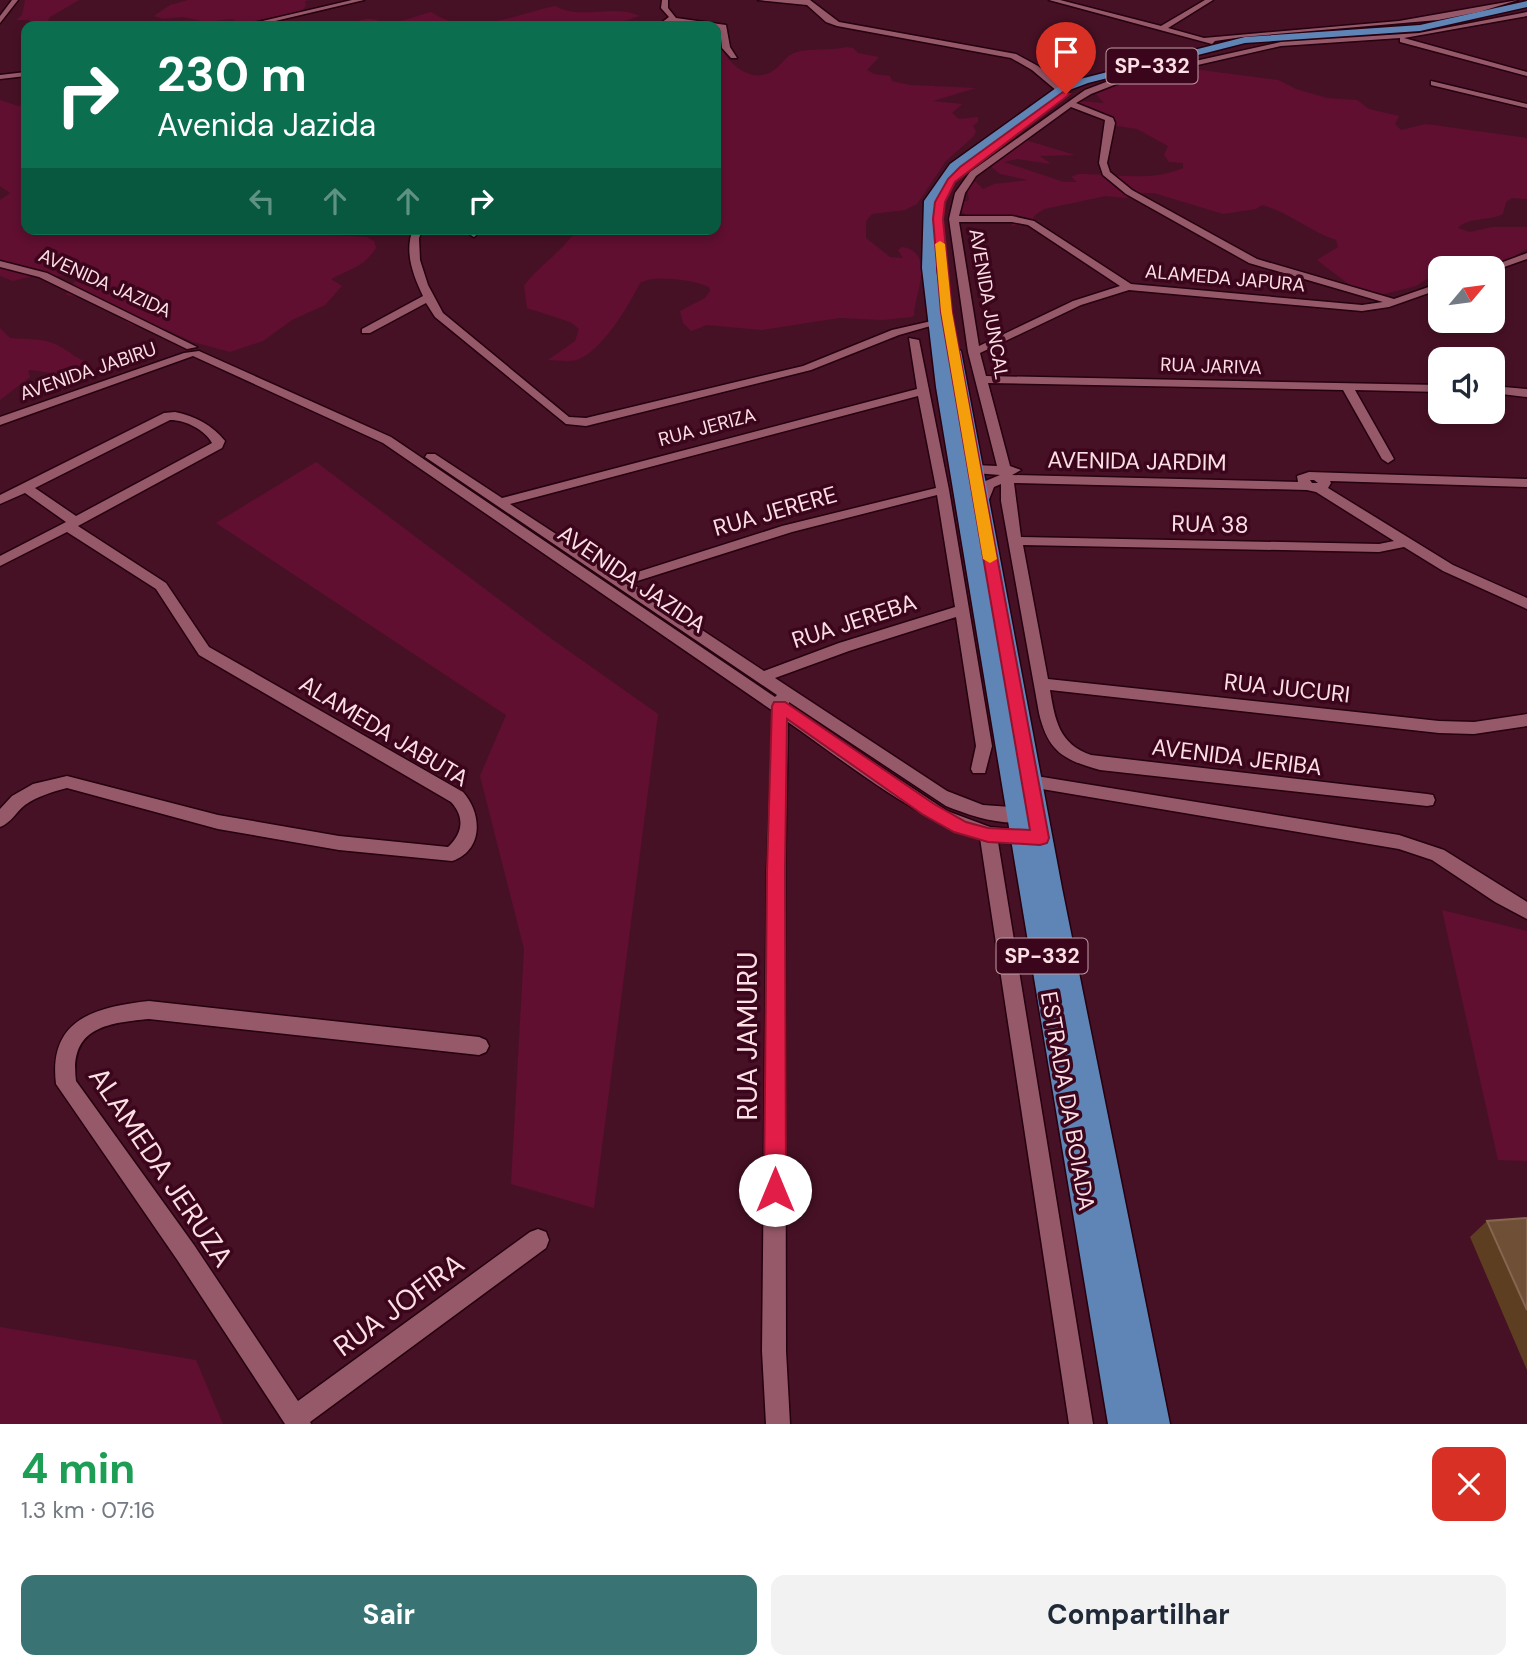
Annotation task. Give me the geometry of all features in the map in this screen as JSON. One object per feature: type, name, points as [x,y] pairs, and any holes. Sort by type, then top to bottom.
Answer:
[{"type":"main road","name":"SP-332","points":[[942,259],[938,219],[940,202],[951,181],[963,169],[1065,96],[1107,78],[1251,42],[1413,32],[1527,9]]},
{"type":"main road","name":"SP-332","points":[[981,504],[960,482],[929,268],[930,201],[954,167],[1100,76],[1221,45],[1275,36],[1420,28],[1527,9]]},
{"type":"main road","name":"SP-332","points":[[944,286],[967,435],[960,482]]},
{"type":"main road","name":"ESTRADA DA BOIADA","points":[[960,482],[1154,1424]]},
{"type":"main road","name":"ESTRADA DA BOIADA","points":[[981,504],[1030,780],[1029,827],[1124,1424]]},
{"type":"street","points":[[0,21],[15,0]]},
{"type":"street","points":[[267,21],[361,0]]},
{"type":"street","points":[[665,0],[665,8],[673,17],[671,20],[678,21]]},
{"type":"street","points":[[761,0],[808,2],[837,24],[1013,56],[1035,68],[1065,96],[1108,118],[1111,123],[1103,163],[1106,173],[1129,192],[1253,261],[1396,302]]},
{"type":"street","points":[[1052,0],[1221,45]]},
{"type":"street","points":[[1162,29],[1210,0]]},
{"type":"street","points":[[1203,40],[1264,31],[1390,25],[1515,0]]},
{"type":"street","name":"AVENIDA JUNCAL","points":[[1052,733],[1041,684],[1006,475],[974,352],[954,219],[961,193],[973,174],[1065,96],[1088,92],[1117,81],[1268,46],[1438,33],[1527,9]]},
{"type":"street","points":[[721,27],[726,48],[734,56]]},
{"type":"street","points":[[1394,38],[1527,74]]},
{"type":"street","points":[[0,77],[21,75]]},
{"type":"street","points":[[1434,83],[1527,106]]},
{"type":"street","points":[[954,219],[1012,219],[1031,223],[1128,287]]},
{"type":"street","points":[[415,235],[411,243],[428,298],[439,315],[560,417],[576,422],[608,417],[807,368],[896,332],[936,323]]},
{"type":"street","points":[[1505,263],[1527,256]]},
{"type":"street","points":[[1514,260],[1527,262]]},
{"type":"street","name":"AVENIDA JAZIDA","points":[[0,264],[43,275],[190,351],[372,432],[497,505],[781,698],[941,796],[965,808],[1029,827]]},
{"type":"street","name":"ALAMEDA JAPURA","points":[[974,352],[1077,303],[1128,287],[1348,308],[1373,307],[1396,302],[1428,290]]},
{"type":"street","points":[[366,331],[428,298]]},
{"type":"street","points":[[913,340],[922,390],[960,482],[962,610],[984,746],[979,769]]},
{"type":"street","name":"AVENIDA JABIRU","points":[[0,414],[190,351]]},
{"type":"street","name":"AVENIDA JABIRU","points":[[0,421],[190,351]]},
{"type":"street","name":"RUA JARIVA","points":[[981,379],[1428,388]]},
{"type":"street","points":[[1349,388],[1388,459]]},
{"type":"street","name":"RUA JERIZA","points":[[497,505],[922,390]]},
{"type":"street","points":[[1505,391],[1527,393]]},
{"type":"street","points":[[0,500],[168,416],[181,416],[219,440],[218,445],[209,451],[0,562]]},
{"type":"street","points":[[981,504],[988,485],[1006,475]]},
{"type":"street","name":"AVENIDA JARDIM","points":[[960,482],[1006,475],[1527,491]]},
{"type":"street","name":"RUA JERERE","points":[[615,585],[787,529],[960,482]]},
{"type":"street","points":[[1315,483],[1404,543],[1460,575],[1527,604]]},
{"type":"street","name":"AVENIDA JARDIM","points":[[1315,483],[1527,483]]},
{"type":"street","points":[[25,487],[71,524]]},
{"type":"street","name":"ALAMEDA JABUTA","points":[[0,820],[18,801],[39,789],[67,782],[218,821],[339,843],[452,854],[467,839],[471,820],[467,806],[457,797],[204,651],[161,586],[71,524]]},
{"type":"street","name":"RUA 38","points":[[1016,541],[1379,548],[1404,543]]},
{"type":"street","name":"AVENIDA JAZIDA","points":[[615,585],[762,677],[781,698],[928,809],[960,827],[988,835],[1029,827]]},
{"type":"street","name":"RUA JEREBA","points":[[762,677],[867,639],[962,610]]},
{"type":"street","name":"RUA JUCURI","points":[[1041,684],[1439,727],[1474,728],[1527,720]]},
{"type":"street","name":"RUA JAMURU","points":[[778,1424],[774,1351],[776,871],[781,698]]},
{"type":"street","name":"AVENIDA JERIBA","points":[[1052,733],[1066,752],[1082,760],[1100,764],[1427,800]]},
{"type":"street","points":[[1030,780],[1399,842],[1438,855],[1527,911]]},
{"type":"street","points":[[988,835],[1080,1424]]},
{"type":"street","name":"ALAMEDA JERUZA","points":[[297,1421],[186,1253],[66,1084],[65,1055],[73,1037],[93,1021],[110,1014],[149,1010],[479,1045]]},
{"type":"street","name":"RUA JOFIRA","points":[[297,1421],[538,1240]]},
{"type":"shaded area","points":[[25,0],[79,0],[48,21],[16,20],[22,15]]},
{"type":"shaded area","points":[[188,0],[311,0],[305,1],[306,6],[300,12],[253,21],[201,21],[154,16],[170,5]]},
{"type":"shaded area","points":[[555,6],[576,12],[619,11],[640,16],[624,21],[497,21]]},
{"type":"shaded area","points":[[431,12],[451,21],[401,21]]},
{"type":"shaded area","points":[[721,46],[730,61],[753,75],[771,72],[797,52],[846,47],[853,48],[858,53],[879,57],[867,70],[874,74],[890,76],[892,81],[910,85],[976,88],[933,101],[962,104],[952,113],[959,119],[978,117],[978,122],[973,126],[976,131],[974,136],[946,161],[917,204],[905,210],[872,214],[866,221],[866,238],[890,257],[903,258],[898,250],[902,247],[913,251],[919,257],[921,275],[912,317],[883,320],[839,318],[762,330],[707,325],[691,331],[683,323],[680,311],[705,298],[710,291],[709,287],[684,280],[646,280],[640,283],[613,327],[595,348],[573,361],[548,360],[575,341],[579,329],[570,322],[527,308],[524,286],[571,237],[721,235]]},
{"type":"shaded area","points":[[1178,67],[1278,80],[1296,89],[1327,98],[1357,100],[1369,109],[1399,116],[1395,124],[1401,130],[1426,124],[1527,138],[1527,199],[1512,198],[1506,202],[1503,214],[1467,222],[1458,228],[1470,232],[1492,227],[1527,227],[1527,249],[1516,255],[1514,261],[1505,262],[1505,256],[1428,256],[1428,278],[1416,286],[1380,295],[1351,286],[1317,260],[1338,247],[1336,240],[1262,205],[1256,209],[1223,214],[1154,193],[1140,193],[1126,198],[1106,196],[1044,209],[1035,215],[1031,222],[1012,226],[1012,222],[967,216],[961,211],[960,203],[969,200],[967,187],[972,182],[976,182],[983,189],[994,184],[1028,180],[1000,174],[988,164],[1022,139],[1075,155],[1040,156],[1051,164],[1017,159],[1004,162],[1064,182],[1077,182],[1071,177],[1078,174],[1144,176],[1170,173],[1183,168],[1183,163],[1169,162],[1164,155],[1168,146],[1137,129],[1111,125],[1071,104],[1078,101],[1104,103],[1096,94],[1116,82]]},
{"type":"shaded area","points":[[0,100],[21,105],[21,235],[334,235],[367,237],[374,241],[376,248],[361,264],[331,279],[342,286],[325,305],[292,320],[263,341],[230,352],[193,342],[165,329],[131,325],[91,299],[66,295],[82,270],[80,267],[63,276],[36,275],[13,281],[0,276],[0,200],[10,193],[0,186]]},
{"type":"shaded area","points":[[0,328],[10,338],[43,340],[57,345],[90,366],[95,371],[94,374],[76,377],[31,370],[28,371],[30,377],[0,400]]},
{"type":"shaded area","points":[[316,462],[549,637],[658,714],[594,1208],[511,1184],[524,949],[480,776],[506,715],[216,523]]},
{"type":"shaded area","points":[[1442,910],[1527,931],[1527,1161],[1498,1160]]},
{"type":"shaded area","points":[[0,1327],[196,1360],[223,1424],[0,1424]]},
{"type":"building","points":[[1527,1218],[1527,1310],[1487,1221]]},
{"type":"slow traffic","points":[[940,244],[946,312],[990,559]]},
{"type":"route","points":[[775,1190],[776,871],[780,706],[928,809],[960,827],[998,837],[1040,838],[946,312],[938,219],[940,202],[951,181],[963,169],[1066,94]]}]
